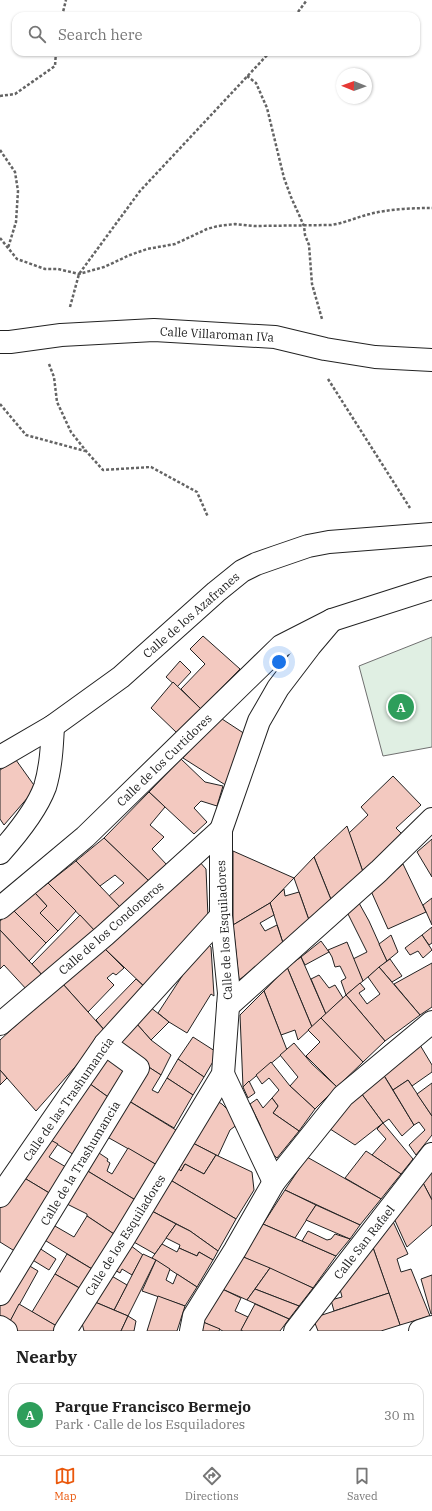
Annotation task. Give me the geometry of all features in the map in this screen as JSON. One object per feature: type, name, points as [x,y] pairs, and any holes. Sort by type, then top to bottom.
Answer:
[{"type":"street","name":"Calle Villaroman IVa","points":[[3,343],[61,334],[154,330],[275,337],[326,349],[375,357],[432,360]]},
{"type":"street","name":"Calle de los Azafranes","points":[[0,757],[53,726],[121,677],[216,592],[249,567],[308,546],[329,542],[351,539],[430,535]]},
{"type":"street","name":"Calle de los Curtidores","points":[[0,908],[85,837],[281,646],[332,620],[432,588]]},
{"type":"street","name":"Calle de los Esquiladores","points":[[67,1330],[223,1074],[229,993],[222,916],[221,830],[259,721],[278,688],[332,620]]},
{"type":"street","points":[[0,853],[12,840],[37,804],[45,787],[50,768],[53,726]]},
{"type":"street","name":"Calle de los Esquiladores","points":[[228,1006],[379,871],[432,819]]},
{"type":"street","name":"Calle de los Condoneros","points":[[0,1024],[105,935],[221,830]]},
{"type":"street","name":"Calle de las Trashumancia","points":[[0,1196],[105,1044],[222,916]]},
{"type":"street","points":[[191,1331],[194,1316],[235,1250],[274,1182],[343,1096],[432,1022]]},
{"type":"street","name":"Calle de la Trashumancia","points":[[0,1294],[138,1068],[105,1044]]},
{"type":"street","points":[[223,1074],[274,1182]]},
{"type":"street","name":"Calle San Rafael","points":[[295,1331],[432,1154]]},
{"type":"street","points":[[0,1327],[6,1331]]},
{"type":"street","points":[[420,1331],[432,1327]]},
{"type":"path","points":[[63,12],[66,0]]},
{"type":"path","points":[[298,12],[307,0]]},
{"type":"path","points":[[0,96],[15,94],[54,66],[55,56]]},
{"type":"path","points":[[61,334],[79,274],[140,191],[266,56]]},
{"type":"path","points":[[247,76],[256,83],[267,108],[284,178],[304,226],[305,235],[309,245],[312,284],[325,329],[326,349],[324,373],[430,535]]},
{"type":"path","points":[[0,150],[15,172],[18,191],[16,222],[8,248]]},
{"type":"path","points":[[0,238],[17,259],[45,269],[79,274],[104,268],[130,255],[148,249],[175,244],[207,229],[218,226],[235,224],[254,226],[304,226],[340,224],[372,213],[401,209],[432,208]]},
{"type":"path","points":[[38,338],[54,377],[57,402],[71,432],[86,452],[104,470],[151,467],[180,482],[197,492],[208,517]]},
{"type":"path","points":[[0,404],[26,435],[86,452]]},
{"type":"green space","points":[[432,637],[432,747],[383,756],[359,666]]},
{"type":"building","points":[[203,636],[240,669],[201,709],[181,689],[205,664],[190,649]]},
{"type":"building","points":[[180,661],[191,672],[177,687],[166,677]]},
{"type":"building","points":[[173,682],[201,709],[177,733],[151,708]]},
{"type":"building","points":[[219,717],[245,734],[227,786],[183,758]]},
{"type":"building","points":[[181,759],[205,782],[223,786],[217,806],[201,801],[194,808],[207,822],[194,834],[149,792]]},
{"type":"building","points":[[16,760],[36,788],[4,825],[0,819],[0,770]]},
{"type":"building","points":[[393,776],[421,805],[396,828],[403,835],[363,872],[349,833],[368,815],[361,807]]},
{"type":"building","points":[[149,792],[165,807],[150,825],[164,837],[152,849],[167,865],[151,883],[104,838]]},
{"type":"building","points":[[347,826],[363,872],[332,902],[314,857]]},
{"type":"building","points":[[104,838],[151,883],[122,909],[109,896],[124,883],[115,875],[100,886],[76,861]]},
{"type":"building","points":[[432,839],[432,877],[417,852]]},
{"type":"building","points":[[233,851],[294,878],[270,903],[233,925]]},
{"type":"building","points":[[314,857],[332,902],[310,923],[294,878]]},
{"type":"building","points":[[198,860],[206,869],[208,917],[148,990],[103,947]]},
{"type":"building","points":[[76,861],[122,909],[96,932],[48,883]]},
{"type":"building","points":[[403,864],[426,912],[388,929],[371,891]]},
{"type":"building","points":[[48,883],[76,911],[58,931],[40,913],[47,906],[35,893]]},
{"type":"building","points":[[284,889],[285,896],[299,892],[310,923],[284,946],[270,903]]},
{"type":"building","points":[[35,893],[47,906],[40,913],[58,931],[46,943],[13,910]]},
{"type":"building","points":[[432,898],[432,925],[423,905]]},
{"type":"building","points":[[270,903],[274,915],[260,923],[265,931],[277,925],[284,946],[239,980],[233,925]]},
{"type":"building","points":[[359,903],[387,961],[363,981],[353,959],[367,952],[348,914]]},
{"type":"building","points":[[13,910],[46,943],[29,961],[0,930],[0,921]]},
{"type":"building","points":[[80,915],[96,932],[44,977],[32,964]]},
{"type":"building","points":[[432,927],[432,943],[429,945],[422,935]]},
{"type":"building","points":[[0,930],[44,977],[28,991],[4,965],[0,969]]},
{"type":"building","points":[[391,935],[398,952],[387,961],[379,944]]},
{"type":"building","points":[[422,935],[432,950],[423,958],[418,951],[410,955],[405,948]]},
{"type":"building","points":[[205,941],[211,947],[214,996],[211,994],[187,1033],[158,1013]]},
{"type":"building","points":[[321,941],[329,952],[305,965],[301,957]]},
{"type":"building","points":[[347,942],[363,981],[346,995],[341,981],[346,978],[340,966],[335,967],[328,950]]},
{"type":"building","points":[[103,947],[124,968],[116,975],[113,973],[107,978],[114,985],[88,1012],[62,983]]},
{"type":"building","points":[[301,957],[326,1014],[312,1027],[287,967]]},
{"type":"building","points":[[390,959],[402,976],[392,982],[379,967]]},
{"type":"building","points":[[432,963],[432,1007],[420,1015],[394,984]]},
{"type":"building","points":[[287,967],[312,1027],[298,1040],[295,1030],[281,1035],[264,991]]},
{"type":"building","points":[[379,967],[420,1015],[385,1041],[346,995],[360,983],[365,989],[359,993],[367,1004],[380,994],[368,977]]},
{"type":"building","points":[[319,975],[329,988],[335,985],[343,998],[326,1014],[311,979]]},
{"type":"building","points":[[136,979],[148,990],[106,1032],[96,1020]]},
{"type":"building","points":[[62,983],[106,1032],[36,1111],[0,1070],[0,1040]]},
{"type":"building","points":[[264,991],[287,1050],[243,1087],[240,1015]]},
{"type":"building","points":[[346,995],[385,1041],[363,1062],[321,1018]]},
{"type":"building","points":[[150,1007],[169,1022],[151,1040],[136,1023]]},
{"type":"building","points":[[321,1018],[363,1062],[337,1087],[306,1056],[320,1042],[308,1030]]},
{"type":"building","points":[[136,1023],[151,1040],[171,1055],[161,1075],[144,1064],[117,1042]]},
{"type":"building","points":[[193,1037],[218,1053],[204,1077],[178,1059]]},
{"type":"building","points":[[294,1043],[312,1064],[337,1087],[315,1109],[290,1086],[298,1077],[280,1055]]},
{"type":"building","points":[[420,1045],[432,1065],[432,1072],[412,1086],[408,1080],[393,1090],[383,1074]]},
{"type":"building","points":[[106,1052],[136,1071],[115,1102],[86,1081]]},
{"type":"building","points":[[178,1059],[204,1077],[193,1095],[167,1078]]},
{"type":"building","points":[[271,1062],[290,1086],[315,1109],[299,1131],[273,1113],[278,1106],[272,1098],[279,1090],[269,1078],[262,1084],[256,1075]]},
{"type":"building","points":[[144,1064],[161,1075],[152,1090],[158,1093],[167,1078],[193,1095],[174,1128],[124,1098]]},
{"type":"building","points":[[0,1070],[7,1078],[0,1085]]},
{"type":"building","points":[[383,1074],[414,1125],[402,1136],[389,1119],[383,1123],[361,1093]]},
{"type":"building","points":[[408,1080],[432,1116],[432,1135],[416,1155],[409,1145],[425,1130],[419,1122],[414,1125],[393,1090]]},
{"type":"building","points":[[86,1081],[115,1102],[79,1158],[47,1138]]},
{"type":"building","points":[[249,1081],[255,1093],[248,1098],[243,1087]]},
{"type":"building","points":[[432,1083],[432,1116],[417,1094]]},
{"type":"building","points":[[361,1093],[383,1123],[355,1145],[327,1127]]},
{"type":"building","points":[[124,1098],[176,1130],[157,1165],[102,1134]]},
{"type":"building","points":[[272,1098],[278,1106],[273,1113],[299,1131],[277,1158],[266,1148],[260,1125],[250,1104],[257,1099],[263,1108]]},
{"type":"building","points":[[215,1100],[222,1104],[231,1113],[238,1124],[230,1130],[218,1156],[187,1140]]},
{"type":"building","points":[[383,1123],[413,1159],[401,1174],[372,1155],[386,1139],[377,1129]]},
{"type":"building","points":[[47,1138],[58,1144],[49,1157],[71,1170],[56,1197],[21,1176]]},
{"type":"building","points":[[187,1140],[216,1155],[204,1174],[185,1164],[181,1171],[174,1165]]},
{"type":"building","points":[[128,1148],[157,1165],[137,1201],[81,1167],[93,1149],[108,1159],[107,1161],[110,1163],[107,1171],[112,1174]]},
{"type":"building","points":[[366,1151],[401,1174],[381,1199],[345,1178]]},
{"type":"building","points":[[216,1155],[252,1172],[254,1190],[236,1219],[167,1178],[174,1165],[181,1171],[185,1164],[204,1174]]},
{"type":"building","points":[[307,1157],[381,1199],[360,1225],[285,1190]]},
{"type":"building","points":[[432,1164],[432,1200],[421,1179]]},
{"type":"building","points":[[81,1167],[137,1201],[117,1236],[87,1216],[87,1214],[61,1201]]},
{"type":"building","points":[[21,1176],[56,1197],[21,1255],[0,1242],[0,1207]]},
{"type":"building","points":[[167,1178],[236,1219],[218,1251],[190,1231],[150,1210]]},
{"type":"building","points":[[421,1179],[432,1200],[432,1225],[407,1247],[392,1214]]},
{"type":"building","points":[[285,1190],[316,1205],[295,1238],[263,1224]]},
{"type":"building","points":[[316,1205],[360,1225],[350,1239],[306,1220]]},
{"type":"building","points":[[150,1210],[176,1224],[155,1254],[132,1241]]},
{"type":"building","points":[[390,1215],[408,1254],[397,1259],[401,1272],[411,1269],[430,1316],[400,1325],[370,1239]]},
{"type":"building","points":[[87,1216],[117,1236],[97,1272],[38,1236],[48,1222],[74,1237]]},
{"type":"building","points":[[176,1224],[190,1231],[218,1251],[213,1260],[199,1252],[197,1256],[179,1248],[180,1245],[166,1238]]},
{"type":"building","points":[[263,1224],[336,1256],[313,1288],[241,1256]]},
{"type":"building","points":[[308,1231],[327,1240],[331,1239],[335,1234],[350,1239],[336,1256],[302,1241]]},
{"type":"building","points":[[370,1239],[389,1293],[334,1311],[331,1300],[342,1297],[338,1281]]},
{"type":"building","points":[[33,1244],[56,1259],[49,1270],[26,1256]]},
{"type":"building","points":[[162,1244],[177,1252],[179,1248],[197,1256],[199,1252],[213,1260],[197,1287],[152,1258]]},
{"type":"building","points":[[130,1245],[143,1255],[132,1275],[122,1269],[120,1273],[113,1269]]},
{"type":"building","points":[[67,1254],[97,1272],[83,1290],[55,1274]]},
{"type":"building","points":[[143,1254],[156,1260],[128,1316],[114,1310]]},
{"type":"building","points":[[241,1256],[270,1268],[247,1300],[220,1288]]},
{"type":"building","points":[[156,1260],[170,1269],[166,1280],[173,1284],[177,1274],[197,1287],[185,1306],[142,1291]]},
{"type":"building","points":[[23,1262],[38,1271],[7,1327],[0,1322],[0,1302]]},
{"type":"building","points":[[270,1268],[313,1288],[299,1306],[255,1289]]},
{"type":"building","points":[[55,1274],[83,1290],[60,1328],[32,1312]]},
{"type":"building","points":[[110,1275],[127,1285],[114,1310],[95,1302]]},
{"type":"building","points":[[432,1275],[432,1314],[431,1314],[421,1279]]},
{"type":"building","points":[[220,1288],[241,1298],[235,1311],[248,1317],[241,1331],[223,1331],[203,1322]]},
{"type":"building","points":[[255,1289],[299,1306],[289,1319],[247,1300]]},
{"type":"building","points":[[389,1293],[400,1325],[381,1331],[318,1331],[313,1318]]},
{"type":"building","points":[[158,1296],[185,1306],[177,1331],[147,1331]]},
{"type":"building","points":[[95,1302],[128,1316],[121,1331],[84,1331],[82,1323]]},
{"type":"building","points":[[19,1304],[60,1328],[58,1331],[14,1331],[7,1327]]},
{"type":"building","points":[[255,1304],[289,1319],[280,1331],[243,1331],[241,1330]]},
{"type":"building","points":[[128,1316],[136,1321],[134,1331],[121,1331]]},
{"type":"building","points":[[203,1322],[220,1329],[219,1331],[199,1331]]},
{"type":"place","name":"Parque Francisco Bermejo","points":[[401,707]]}]
